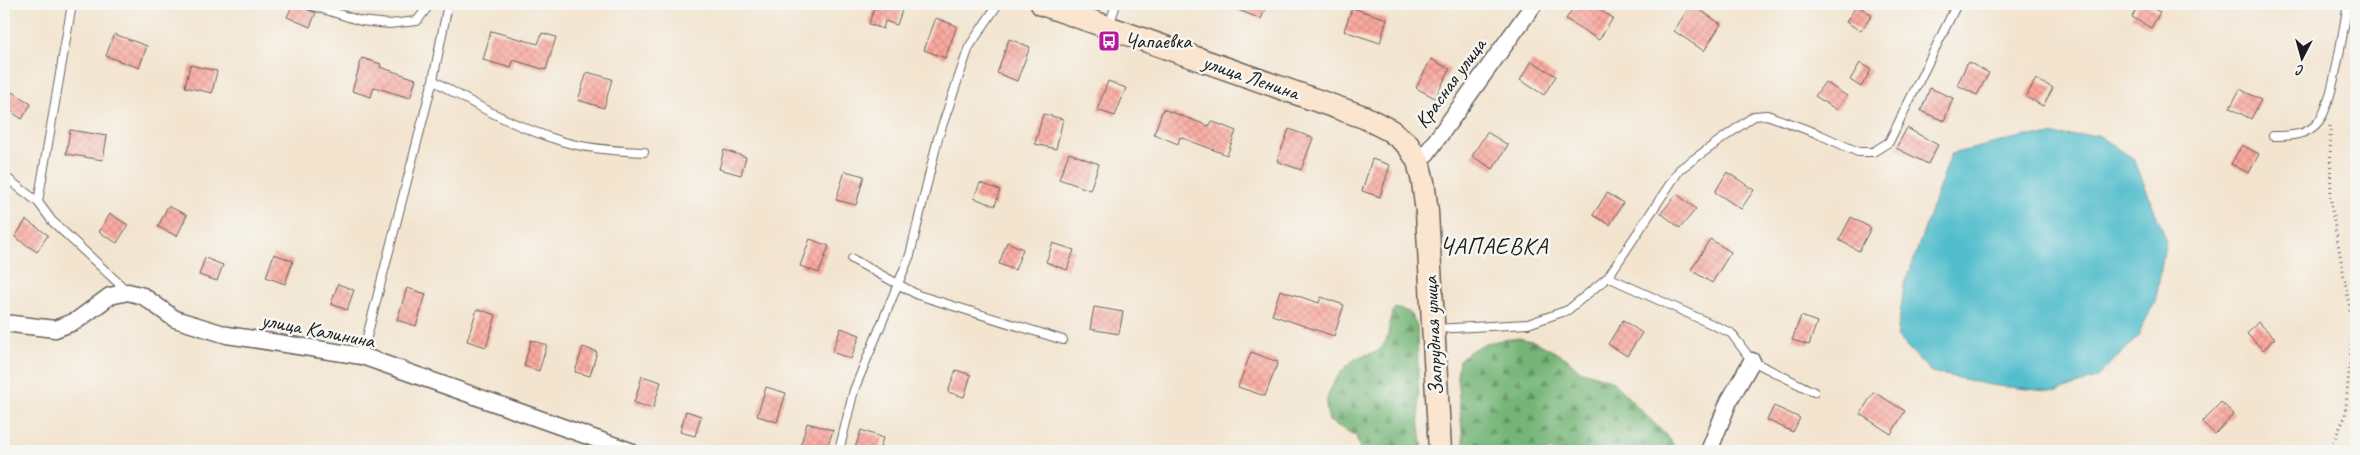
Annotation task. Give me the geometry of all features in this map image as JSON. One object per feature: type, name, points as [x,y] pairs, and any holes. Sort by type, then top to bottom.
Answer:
[{"type":"street","name":"улица Ленина","points":[[1042,4],[1364,117],[1391,131],[1408,146],[1418,161]]},
{"type":"street","name":"Красная улица","points":[[1418,161],[1427,153],[1449,118],[1534,4]]},
{"type":"street","name":"Запрудная улица","points":[[1418,161],[1427,212],[1440,451]]},
{"type":"street","name":"улица Калинина","points":[[128,292],[143,296],[175,319],[227,335],[362,356],[630,451]]},
{"type":"street","points":[[4,323],[54,329],[76,321],[110,296],[128,292]]},
{"type":"street","points":[[1709,451],[1729,401],[1752,361]]},
{"type":"lane","points":[[38,202],[72,4]]},
{"type":"lane","points":[[308,4],[361,20],[389,24],[417,21],[430,4]]},
{"type":"lane","points":[[362,356],[433,80],[448,4]]},
{"type":"lane","points":[[839,451],[854,390],[900,284],[910,255],[938,138],[969,48],[998,4]]},
{"type":"lane","points":[[1109,27],[1116,4]]},
{"type":"lane","points":[[1432,329],[1528,324],[1568,310],[1608,278],[1680,169],[1754,116],[1767,115],[1816,133],[1858,152],[1873,152],[1889,142],[1957,4]]},
{"type":"lane","points":[[2273,136],[2299,135],[2319,122],[2330,96],[2348,4]]},
{"type":"lane","points":[[433,80],[471,104],[561,141],[613,151],[644,152]]},
{"type":"lane","points":[[4,176],[38,202],[52,222],[128,292]]},
{"type":"lane","points":[[852,259],[918,295],[1063,340]]},
{"type":"lane","points":[[1608,278],[1731,333],[1752,361],[1814,392]]},
{"type":"path","points":[[2329,451],[2345,417],[2353,326],[2331,205],[2330,96]]},
{"type":"green space","points":[[1395,308],[1409,312],[1417,326],[1419,418],[1423,451],[1361,451],[1356,436],[1329,421],[1326,408],[1327,399],[1333,384],[1349,364],[1361,356],[1377,351],[1384,345],[1388,335],[1390,319]]},
{"type":"green space","points":[[1519,338],[1536,342],[1566,358],[1579,370],[1611,380],[1670,439],[1677,451],[1464,451],[1457,377],[1459,360],[1473,349],[1487,343]]},
{"type":"water","points":[[2098,135],[2134,159],[2166,239],[2156,299],[2137,338],[2096,378],[2056,392],[1990,385],[1931,372],[1897,336],[1904,287],[1951,154],[2025,136]]},
{"type":"building","points":[[293,4],[316,13],[310,27],[287,17]]},
{"type":"building","points":[[875,4],[904,4],[897,25],[885,21],[883,29],[869,24]]},
{"type":"building","points":[[1223,4],[1267,4],[1261,19]]},
{"type":"building","points":[[1576,4],[1591,4],[1613,18],[1599,40],[1566,19]]},
{"type":"building","points":[[1691,4],[1721,24],[1704,51],[1674,31]]},
{"type":"building","points":[[2139,4],[2144,4],[2160,12],[2151,28],[2132,17]]},
{"type":"building","points":[[1857,5],[1872,15],[1861,31],[1846,22]]},
{"type":"building","points":[[1352,8],[1387,19],[1380,43],[1344,31]]},
{"type":"building","points":[[936,18],[957,26],[945,58],[924,50]]},
{"type":"building","points":[[491,31],[538,44],[542,33],[556,37],[546,70],[513,60],[511,68],[483,60]]},
{"type":"building","points":[[114,34],[147,46],[139,68],[106,56]]},
{"type":"building","points":[[1009,39],[1030,47],[1017,81],[997,73]]},
{"type":"building","points":[[362,58],[381,64],[380,67],[416,79],[410,98],[374,87],[371,97],[352,91]]},
{"type":"building","points":[[1431,59],[1450,69],[1435,98],[1416,88]]},
{"type":"building","points":[[1532,61],[1556,76],[1544,95],[1520,80]]},
{"type":"building","points":[[1968,62],[1989,73],[1977,95],[1957,85]]},
{"type":"building","points":[[1860,63],[1871,70],[1861,87],[1850,80]]},
{"type":"building","points":[[190,65],[217,71],[212,93],[185,87]]},
{"type":"building","points":[[587,72],[612,79],[604,108],[578,100]]},
{"type":"building","points":[[2036,79],[2053,88],[2043,106],[2026,97]]},
{"type":"building","points":[[1108,81],[1126,88],[1115,116],[1097,110]]},
{"type":"building","points":[[1825,82],[1847,96],[1837,110],[1815,96]]},
{"type":"building","points":[[1930,88],[1953,98],[1944,121],[1921,111]]},
{"type":"building","points":[[2240,89],[2261,100],[2251,119],[2230,108]]},
{"type":"building","points":[[13,92],[31,104],[22,119],[4,107]]},
{"type":"building","points":[[1163,109],[1209,126],[1211,121],[1236,131],[1227,155],[1180,137],[1178,144],[1154,134]]},
{"type":"building","points":[[1043,114],[1063,119],[1056,149],[1035,144]]},
{"type":"building","points":[[1907,128],[1938,145],[1928,164],[1896,148]]},
{"type":"building","points":[[1289,129],[1313,138],[1301,170],[1277,161]]},
{"type":"building","points":[[70,130],[107,136],[103,160],[66,154]]},
{"type":"building","points":[[1487,132],[1508,145],[1493,169],[1472,156]]},
{"type":"building","points":[[2242,145],[2259,154],[2249,173],[2231,164]]},
{"type":"building","points":[[724,150],[746,157],[741,175],[719,169]]},
{"type":"building","points":[[1069,153],[1099,164],[1090,190],[1059,179]]},
{"type":"building","points":[[1372,159],[1390,165],[1380,197],[1362,191]]},
{"type":"building","points":[[845,171],[864,176],[856,205],[836,200]]},
{"type":"building","points":[[1727,172],[1754,190],[1741,209],[1715,192]]},
{"type":"building","points":[[980,183],[1000,190],[995,206],[974,198]]},
{"type":"building","points":[[1607,193],[1623,203],[1610,225],[1593,215]]},
{"type":"building","points":[[1677,194],[1696,209],[1680,228],[1661,213]]},
{"type":"building","points":[[168,206],[187,215],[177,236],[158,227]]},
{"type":"building","points":[[110,214],[128,225],[117,243],[99,232]]},
{"type":"building","points":[[1851,217],[1871,228],[1859,251],[1839,240]]},
{"type":"building","points":[[26,220],[48,235],[37,252],[15,237]]},
{"type":"building","points":[[810,239],[829,246],[819,273],[800,266]]},
{"type":"building","points":[[1710,239],[1731,252],[1712,283],[1691,270]]},
{"type":"building","points":[[1007,242],[1023,249],[1015,270],[999,264]]},
{"type":"building","points":[[1053,243],[1074,250],[1067,270],[1046,262]]},
{"type":"building","points":[[274,254],[293,261],[285,284],[266,277]]},
{"type":"building","points":[[205,258],[223,265],[217,281],[199,275]]},
{"type":"building","points":[[338,284],[354,290],[347,310],[331,304]]},
{"type":"building","points":[[407,288],[426,294],[416,326],[397,320]]},
{"type":"building","points":[[1280,290],[1319,303],[1321,297],[1344,305],[1334,336],[1272,315]]},
{"type":"building","points":[[1094,307],[1123,312],[1119,334],[1090,329]]},
{"type":"building","points":[[477,309],[496,315],[486,347],[467,341]]},
{"type":"building","points":[[1801,316],[1817,322],[1809,345],[1792,340]]},
{"type":"building","points":[[1623,320],[1642,333],[1627,356],[1608,344]]},
{"type":"building","points":[[2258,322],[2275,338],[2263,350],[2247,334]]},
{"type":"building","points":[[841,328],[860,335],[851,359],[832,352]]},
{"type":"building","points":[[531,340],[547,345],[539,371],[524,366]]},
{"type":"building","points":[[583,347],[597,352],[590,376],[575,372]]},
{"type":"building","points":[[1251,352],[1278,362],[1265,396],[1238,387]]},
{"type":"building","points":[[956,370],[971,375],[964,397],[948,392]]},
{"type":"building","points":[[642,376],[661,382],[653,408],[634,403]]},
{"type":"building","points":[[766,387],[786,393],[777,422],[757,416]]},
{"type":"building","points":[[1874,392],[1905,411],[1891,434],[1860,414]]},
{"type":"building","points":[[2221,402],[2234,414],[2215,434],[2202,422]]},
{"type":"building","points":[[1774,406],[1800,418],[1793,432],[1767,420]]},
{"type":"building","points":[[686,411],[701,416],[695,436],[680,432]]},
{"type":"building","points":[[807,423],[833,430],[826,451],[799,451]]},
{"type":"building","points":[[861,430],[883,438],[879,451],[854,451]]},
{"type":"place","name":"Чапаевка","points":[[1109,41]]},
{"type":"district","name":"ЧАПАЕВКА","points":[[1494,246]]}]
